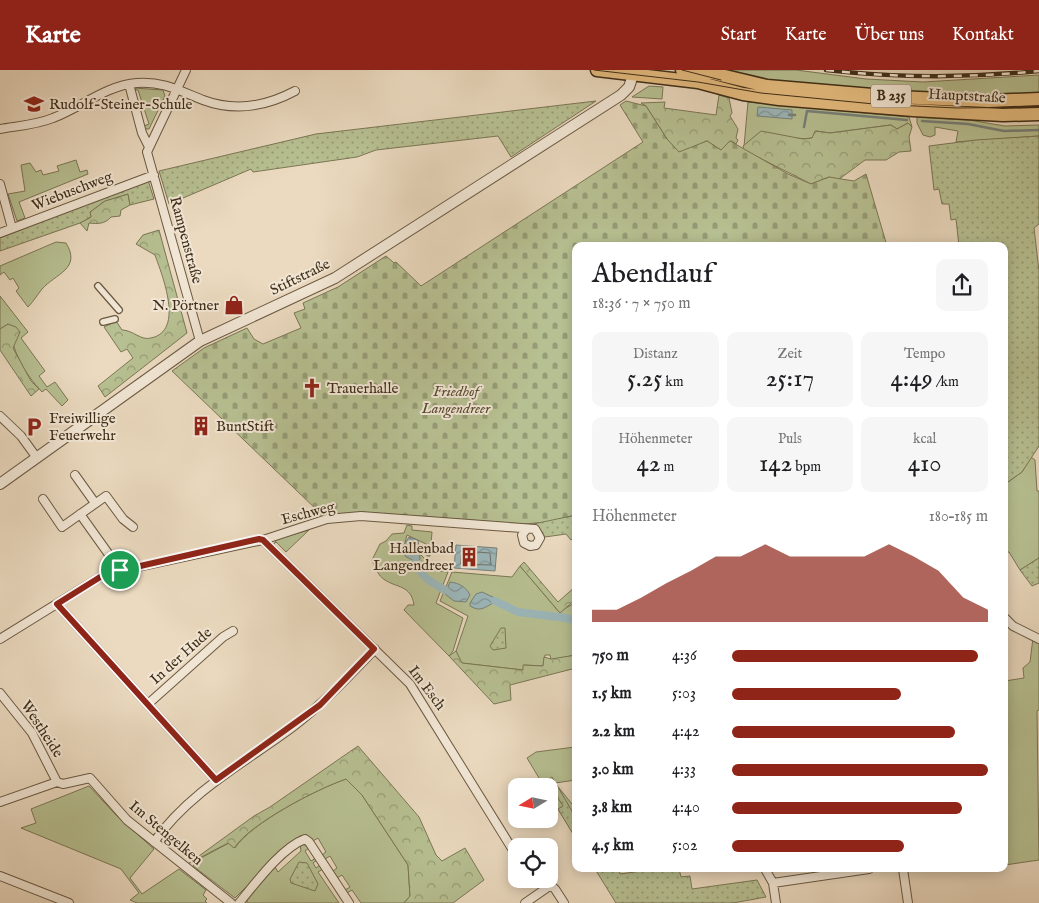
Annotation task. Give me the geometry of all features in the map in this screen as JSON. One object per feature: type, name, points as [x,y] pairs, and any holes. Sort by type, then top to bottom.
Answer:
[{"type":"main road","name":"Hauptstraße","points":[[596,70],[700,75],[743,94],[779,99],[913,110],[1003,115],[1039,114]]},
{"type":"main road","name":"Hauptstraße","points":[[682,70],[700,75],[767,86],[896,97],[988,101],[1039,99]]},
{"type":"street","points":[[148,146],[186,70]]},
{"type":"street","name":"Stiftstraße","points":[[0,484],[200,341],[335,278],[628,89],[628,72]]},
{"type":"street","points":[[0,129],[53,118],[128,84],[160,83],[177,88],[202,100],[237,107],[272,102],[294,91]]},
{"type":"street","name":"Rampenstraße","points":[[128,84],[142,133],[148,146],[147,152],[200,341]]},
{"type":"street","name":"Wiebuschweg","points":[[0,233],[154,175]]},
{"type":"street","points":[[0,184],[12,228]]},
{"type":"street","points":[[98,286],[119,310]]},
{"type":"street","points":[[103,322],[115,319]]},
{"type":"street","points":[[0,416],[21,436],[37,458]]},
{"type":"street","points":[[75,475],[96,502]]},
{"type":"street","points":[[42,499],[62,526],[106,496],[123,519],[132,527]]},
{"type":"street","points":[[80,514],[120,570]]},
{"type":"street","name":"Eschweg","points":[[0,640],[105,574],[263,540],[311,523],[361,516],[450,521],[537,531],[539,540],[530,546],[523,541],[522,535],[526,530]]},
{"type":"street","name":"Im Esch","points":[[263,540],[410,684],[508,842]]},
{"type":"street","points":[[57,604],[216,780]]},
{"type":"street","points":[[1008,621],[1013,626],[1039,639]]},
{"type":"street","name":"In der Hude","points":[[148,704],[223,637],[233,631]]},
{"type":"street","points":[[154,842],[172,820],[216,780],[320,705],[374,649]]},
{"type":"street","name":"Westheide","points":[[0,693],[32,733],[57,782]]},
{"type":"street","name":"Im Stengelken","points":[[57,782],[70,783],[90,778],[119,812],[231,903]]},
{"type":"street","points":[[0,802],[57,782]]},
{"type":"street","points":[[239,903],[274,864],[295,845],[305,839],[309,842],[349,903]]},
{"type":"street","points":[[767,872],[773,883],[776,903]]},
{"type":"street","points":[[773,883],[848,872]]},
{"type":"street","points":[[904,872],[908,903]]},
{"type":"street","points":[[0,876],[69,903]]},
{"type":"street","points":[[525,903],[547,888]]},
{"type":"street","points":[[553,888],[564,903]]},
{"type":"green space","points":[[714,70],[796,70],[866,79],[923,82],[1039,75],[1039,95],[957,95],[876,92],[795,84]]},
{"type":"green space","points":[[649,86],[663,87],[662,99],[632,97]]},
{"type":"green space","points":[[134,88],[163,90],[165,96],[149,129],[145,129],[144,126],[149,124],[138,90]]},
{"type":"green space","points":[[719,95],[729,98],[732,113],[730,116],[738,129],[736,144],[730,141],[721,150],[707,141],[679,153],[667,139],[646,106],[641,103],[665,102],[664,108],[716,115]]},
{"type":"green space","points":[[596,101],[511,157],[498,136],[376,150],[357,157],[253,172],[251,169],[169,204],[159,171],[316,134]]},
{"type":"green space","name":"Friedhof Langendreer","points":[[626,101],[646,106],[667,139],[679,152],[707,141],[721,150],[730,141],[788,174],[811,184],[829,177],[854,181],[866,174],[886,242],[572,242],[572,516],[548,522],[524,524],[361,512],[315,518],[319,512],[172,371],[204,348],[247,328],[254,339],[263,344],[301,328],[294,313],[305,309],[303,303],[338,287],[386,256],[394,263],[396,262],[421,286],[643,142],[620,105]]},
{"type":"green space","points":[[748,102],[909,117],[912,127],[908,123],[897,129],[891,125],[830,133],[816,131],[812,138],[802,139],[769,134],[753,139],[744,146]]},
{"type":"green space","points":[[917,117],[969,120],[1005,126],[1039,125],[1039,136],[956,142],[958,131],[935,127],[935,135],[930,137],[923,135],[917,123]]},
{"type":"green space","points":[[908,123],[912,127],[909,137],[911,151],[899,152],[886,160],[865,160],[838,180],[829,177],[811,184],[744,150],[743,146],[761,131],[803,139],[812,138],[815,131],[830,133],[891,125],[897,129]]},
{"type":"green space","points":[[1039,136],[1039,224],[1034,228],[1039,271],[1039,446],[1022,472],[1008,482],[1008,242],[959,242],[956,219],[951,220],[949,204],[942,204],[939,189],[934,190],[929,146],[976,140]]},
{"type":"green space","points":[[76,160],[80,172],[87,170],[88,174],[19,202],[25,218],[17,221],[8,194],[25,191],[21,165],[30,163],[36,172],[41,170],[43,175],[59,171],[57,166]]},
{"type":"green space","points":[[148,180],[154,199],[130,205],[128,194],[105,201],[90,212],[91,217],[80,223],[0,251],[0,238]]},
{"type":"green space","points":[[128,194],[130,205],[121,210],[120,216],[111,217],[101,223],[89,223],[87,231],[80,223],[91,217],[90,212],[104,201]]},
{"type":"green space","points":[[159,230],[187,333],[105,397],[98,386],[133,358],[127,349],[121,352],[104,327],[116,321],[122,330],[147,339],[161,333],[167,325],[169,314],[166,288],[155,255],[136,244],[143,235]]},
{"type":"green space","points":[[56,242],[66,243],[71,259],[69,265],[42,289],[28,307],[16,291],[19,288],[13,278],[10,280],[4,272],[0,275],[0,266]]},
{"type":"green space","points":[[0,296],[28,332],[21,338],[45,371],[39,376],[47,387],[55,382],[68,400],[62,406],[46,389],[42,392],[29,377],[16,352],[8,324],[0,329]]},
{"type":"green space","points":[[8,324],[16,327],[20,332],[13,348],[31,381],[39,389],[31,396],[0,350],[0,329]]},
{"type":"green space","points":[[1031,457],[1035,460],[1037,491],[1039,491],[1039,558],[1020,570],[1008,552],[1008,482],[1022,472]]},
{"type":"green space","points":[[572,516],[572,539],[566,534],[545,537],[538,527],[524,526]]},
{"type":"green space","points":[[407,525],[412,526],[412,530],[432,532],[430,556],[427,556],[426,544],[407,535],[403,551],[421,555],[437,571],[448,572],[436,603],[463,618],[453,651],[449,656],[404,610],[408,605],[414,605],[407,590],[390,583],[380,576],[372,560],[380,544],[386,541],[392,534],[404,533]]},
{"type":"green space","points":[[309,530],[286,552],[276,542],[274,544],[277,539]]},
{"type":"green space","points":[[1039,558],[1039,583],[1032,586],[1020,570]]},
{"type":"green space","points":[[524,562],[558,602],[572,590],[572,602],[560,613],[520,566]]},
{"type":"green space","points":[[520,566],[559,612],[572,605],[572,656],[551,660],[550,655],[545,655],[543,666],[524,665],[523,670],[461,663],[456,651],[468,616],[440,601],[452,572],[512,577]]},
{"type":"green space","points":[[501,628],[505,628],[506,648],[493,650],[490,646]]},
{"type":"green space","points":[[1033,638],[1039,640],[1039,710],[1037,711],[1039,860],[1008,865],[1008,681],[1024,678],[1023,668],[1030,662]]},
{"type":"green space","points":[[456,651],[462,663],[523,670],[523,665],[543,666],[544,657],[551,659],[572,656],[572,669],[510,685],[511,700],[494,704],[449,656]]},
{"type":"green space","points":[[358,746],[419,817],[436,855],[442,861],[465,848],[484,880],[453,903],[404,903],[410,896],[408,865],[362,795],[346,779],[319,790],[269,818],[243,838],[234,848],[228,843],[188,864],[254,816]]},
{"type":"green space","points":[[572,747],[572,781],[558,783],[558,778],[539,778],[527,758],[536,752]]},
{"type":"green space","points":[[346,779],[362,795],[408,865],[410,896],[404,903],[361,903],[352,890],[347,893],[345,890],[350,887],[342,875],[337,878],[333,871],[337,868],[330,856],[325,859],[322,855],[326,852],[318,838],[313,841],[307,835],[300,836],[290,843],[235,898],[193,866],[197,860],[229,843],[235,848],[255,828],[286,808],[319,790]]},
{"type":"green space","points":[[89,786],[117,816],[154,849],[130,878],[142,894],[179,869],[206,890],[203,895],[207,899],[205,901],[207,903],[137,903],[130,900],[139,893],[121,869],[21,828],[36,823],[31,809]]},
{"type":"green space","points":[[558,787],[572,804],[572,832],[558,809]]},
{"type":"green space","points":[[558,787],[572,811],[572,832],[558,809],[563,806],[558,798]]},
{"type":"green space","points":[[303,844],[309,848],[305,851],[311,861],[316,858],[317,860],[313,863],[316,868],[320,865],[323,869],[318,872],[339,903],[247,903],[247,899],[275,867],[278,872],[301,851],[300,845]]},
{"type":"green space","points":[[299,862],[307,863],[318,884],[315,891],[291,883],[290,879]]},
{"type":"green space","points":[[597,872],[620,872],[620,874],[634,872],[680,872],[681,877],[690,876],[692,889],[757,880],[766,897],[733,903],[616,903]]},
{"type":"water","points":[[758,107],[792,110],[792,119],[757,116]]},
{"type":"water","points":[[409,537],[418,540],[420,559],[416,562],[405,556],[404,545]]},
{"type":"water","points":[[456,545],[497,548],[495,571],[454,568]]},
{"type":"water","points":[[450,582],[459,584],[470,595],[466,602],[454,601],[445,594]]},
{"type":"water","points":[[482,592],[497,599],[496,602],[481,609],[470,606],[476,594]]},
{"type":"waterway","points":[[804,127],[807,111],[907,120]]},
{"type":"waterway","points":[[789,115],[795,115]]},
{"type":"waterway","points":[[922,121],[968,124],[1004,131],[1039,130]]},
{"type":"waterway","points":[[416,562],[424,576],[445,590]]},
{"type":"waterway","points":[[495,601],[518,612],[572,620]]},
{"type":"tram line","points":[[594,70],[698,82],[761,93],[874,104],[957,108],[1039,107]]},
{"type":"tram line","points":[[682,70],[721,80]]},
{"type":"railway","points":[[826,70],[879,75],[932,76],[986,75],[1039,71]]},
{"type":"place","name":"Rudolf-Steiner-Schule","points":[[34,104]]},
{"type":"place","name":"N. Pörtner","points":[[234,305]]},
{"type":"place","name":"Trauerhalle","points":[[312,388]]},
{"type":"place","name":"BuntStift","points":[[201,426]]},
{"type":"place","name":"Freiwillige Feuerwehr","points":[[34,427]]},
{"type":"place","name":"Hallenbad Langendreer","points":[[469,557]]},
{"type":"route","points":[[259,539],[263,540],[374,649],[320,705],[294,726],[216,780],[57,604],[105,574],[120,570],[259,539]]}]
